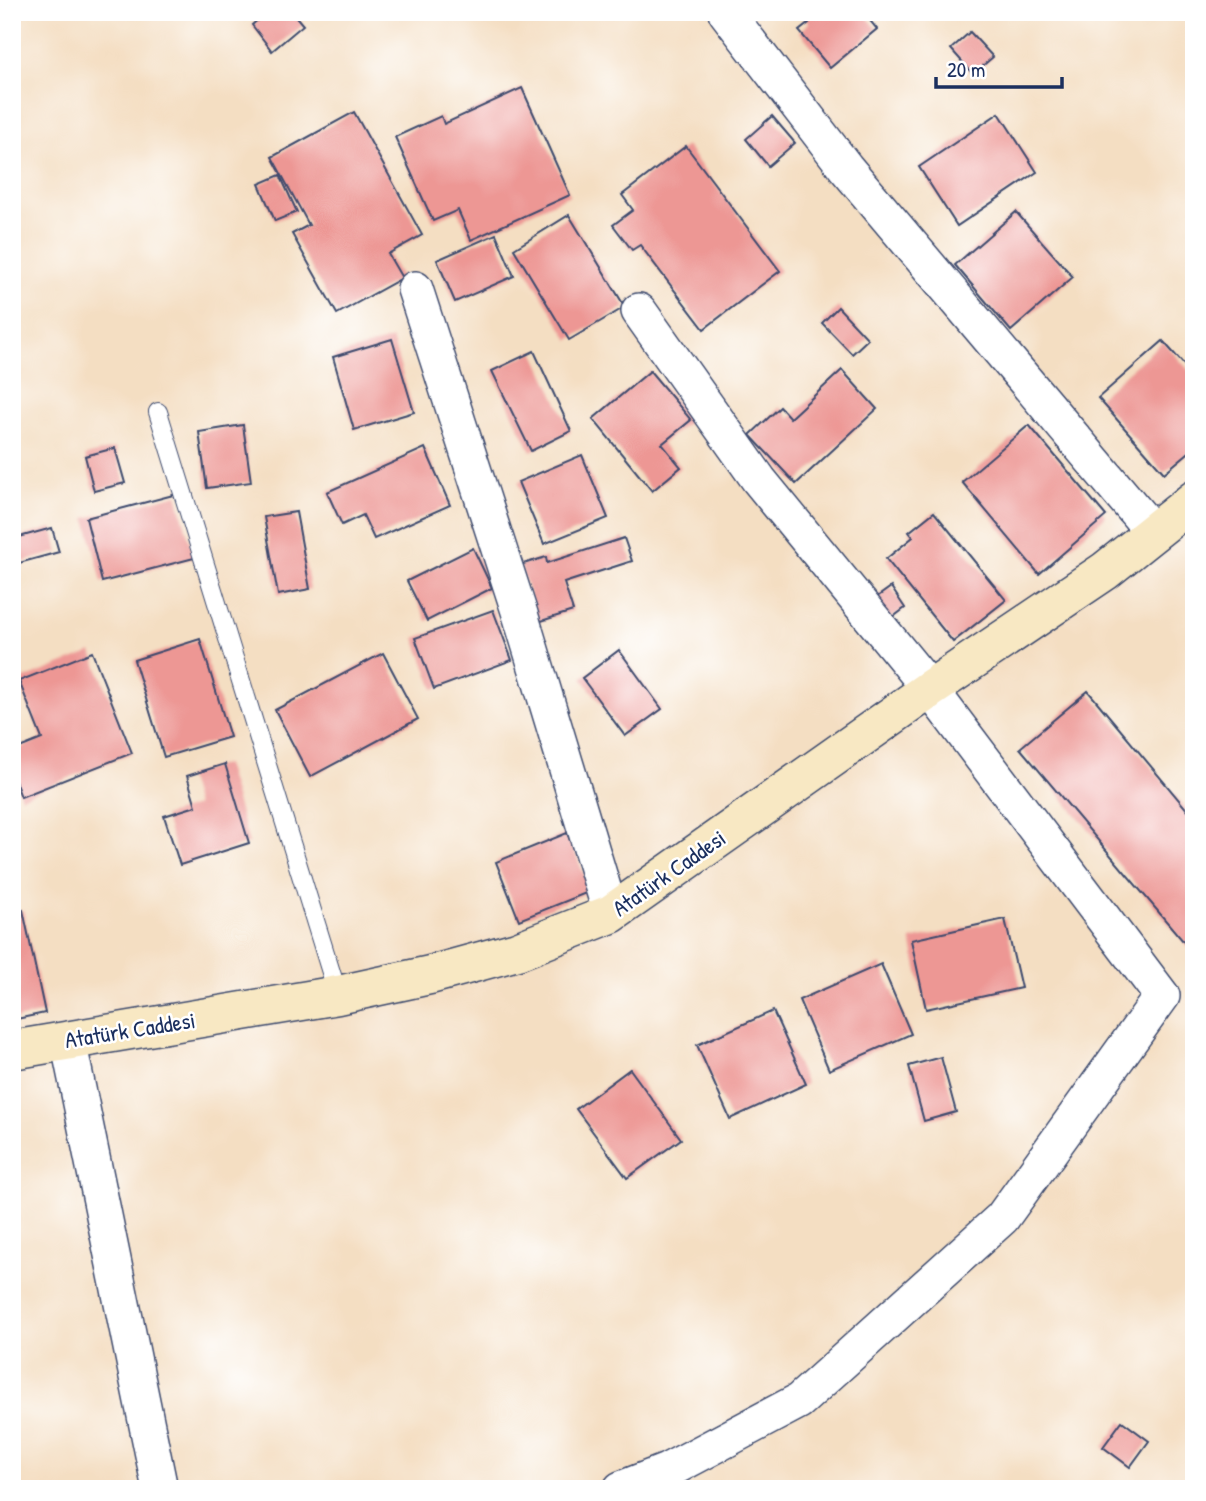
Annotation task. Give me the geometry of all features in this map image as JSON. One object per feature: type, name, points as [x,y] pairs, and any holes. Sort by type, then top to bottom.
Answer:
[{"type":"main road","name":"Atatürk Caddesi","points":[[12,1050],[338,996],[517,951],[611,914],[930,689],[1105,571],[1194,500]]},
{"type":"street","points":[[726,12],[846,169],[1153,532]]},
{"type":"street","points":[[415,289],[520,614],[611,914]]},
{"type":"street","points":[[621,1489],[667,1471],[799,1401],[1002,1219],[1162,996],[930,689],[759,480],[639,311]]},
{"type":"street","points":[[68,1040],[160,1489]]},
{"type":"lane","points":[[158,412],[338,996]]},
{"type":"building","points":[[267,12],[292,12],[303,25],[272,51],[252,25]]},
{"type":"building","points":[[800,12],[863,12],[877,29],[830,68],[799,31],[809,23]]},
{"type":"building","points":[[970,32],[993,57],[973,74],[951,49]]},
{"type":"building","points":[[522,88],[570,195],[471,240],[458,210],[433,221],[395,137],[441,116],[444,124]]},
{"type":"building","points":[[354,112],[422,235],[388,254],[402,278],[337,314],[292,234],[309,225],[272,157]]},
{"type":"building","points":[[999,113],[1037,172],[957,226],[919,167]]},
{"type":"building","points":[[772,116],[795,143],[768,166],[746,139]]},
{"type":"building","points":[[686,146],[780,271],[704,329],[640,245],[632,250],[613,225],[633,210],[622,195]]},
{"type":"building","points":[[280,175],[297,212],[275,221],[259,184]]},
{"type":"building","points":[[1016,212],[1073,277],[1011,331],[955,265]]},
{"type":"building","points":[[569,215],[625,307],[569,340],[514,249]]},
{"type":"building","points":[[496,234],[514,276],[455,302],[437,260]]},
{"type":"building","points":[[838,307],[868,339],[852,354],[822,323]]},
{"type":"building","points":[[392,339],[414,412],[354,430],[333,357]]},
{"type":"building","points":[[1163,341],[1194,376],[1194,448],[1164,473],[1098,398]]},
{"type":"building","points":[[534,351],[571,431],[531,451],[492,371]]},
{"type":"building","points":[[842,370],[877,409],[796,484],[750,435],[780,407],[790,418]]},
{"type":"building","points":[[650,371],[691,420],[662,444],[681,467],[652,491],[593,419]]},
{"type":"building","points":[[243,425],[251,482],[207,488],[199,432]]},
{"type":"building","points":[[1029,425],[1106,516],[1039,574],[962,482]]},
{"type":"building","points":[[115,448],[125,483],[94,491],[85,456]]},
{"type":"building","points":[[425,448],[450,505],[374,539],[363,515],[342,525],[327,492]]},
{"type":"building","points":[[582,455],[608,518],[544,544],[518,482]]},
{"type":"building","points":[[177,494],[194,558],[102,582],[86,518]]},
{"type":"building","points":[[296,512],[310,589],[278,595],[264,517]]},
{"type":"building","points":[[934,512],[1006,600],[953,642],[886,559],[913,537],[909,532]]},
{"type":"building","points":[[52,528],[59,552],[12,565],[12,539]]},
{"type":"building","points":[[624,538],[632,561],[564,583],[573,611],[538,622],[520,565],[546,557],[547,563]]},
{"type":"building","points":[[473,548],[492,588],[427,621],[407,581]]},
{"type":"building","points":[[891,587],[905,608],[888,621],[873,600]]},
{"type":"building","points":[[493,610],[512,660],[434,689],[415,638]]},
{"type":"building","points":[[200,639],[230,737],[164,757],[134,660]]},
{"type":"building","points":[[619,650],[662,709],[625,736],[582,678]]},
{"type":"building","points":[[92,652],[132,753],[21,797],[12,773],[12,751],[42,739],[19,681]]},
{"type":"building","points":[[383,653],[418,719],[310,777],[275,710]]},
{"type":"building","points":[[1088,691],[1194,818],[1194,954],[1020,748]]},
{"type":"building","points":[[225,764],[249,843],[180,865],[164,816],[196,806],[187,776]]},
{"type":"building","points":[[567,833],[591,891],[519,920],[496,862]]},
{"type":"building","points":[[23,910],[45,1013],[12,1020],[12,913]]},
{"type":"building","points":[[1005,919],[1021,988],[926,1009],[911,940]]},
{"type":"building","points":[[881,964],[911,1034],[829,1070],[799,1000]]},
{"type":"building","points":[[773,1011],[806,1084],[730,1119],[697,1045]]},
{"type":"building","points":[[941,1057],[956,1112],[924,1121],[909,1066]]},
{"type":"building","points":[[630,1069],[681,1139],[627,1178],[576,1109]]},
{"type":"building","points":[[1122,1421],[1149,1441],[1130,1467],[1103,1447]]}]
